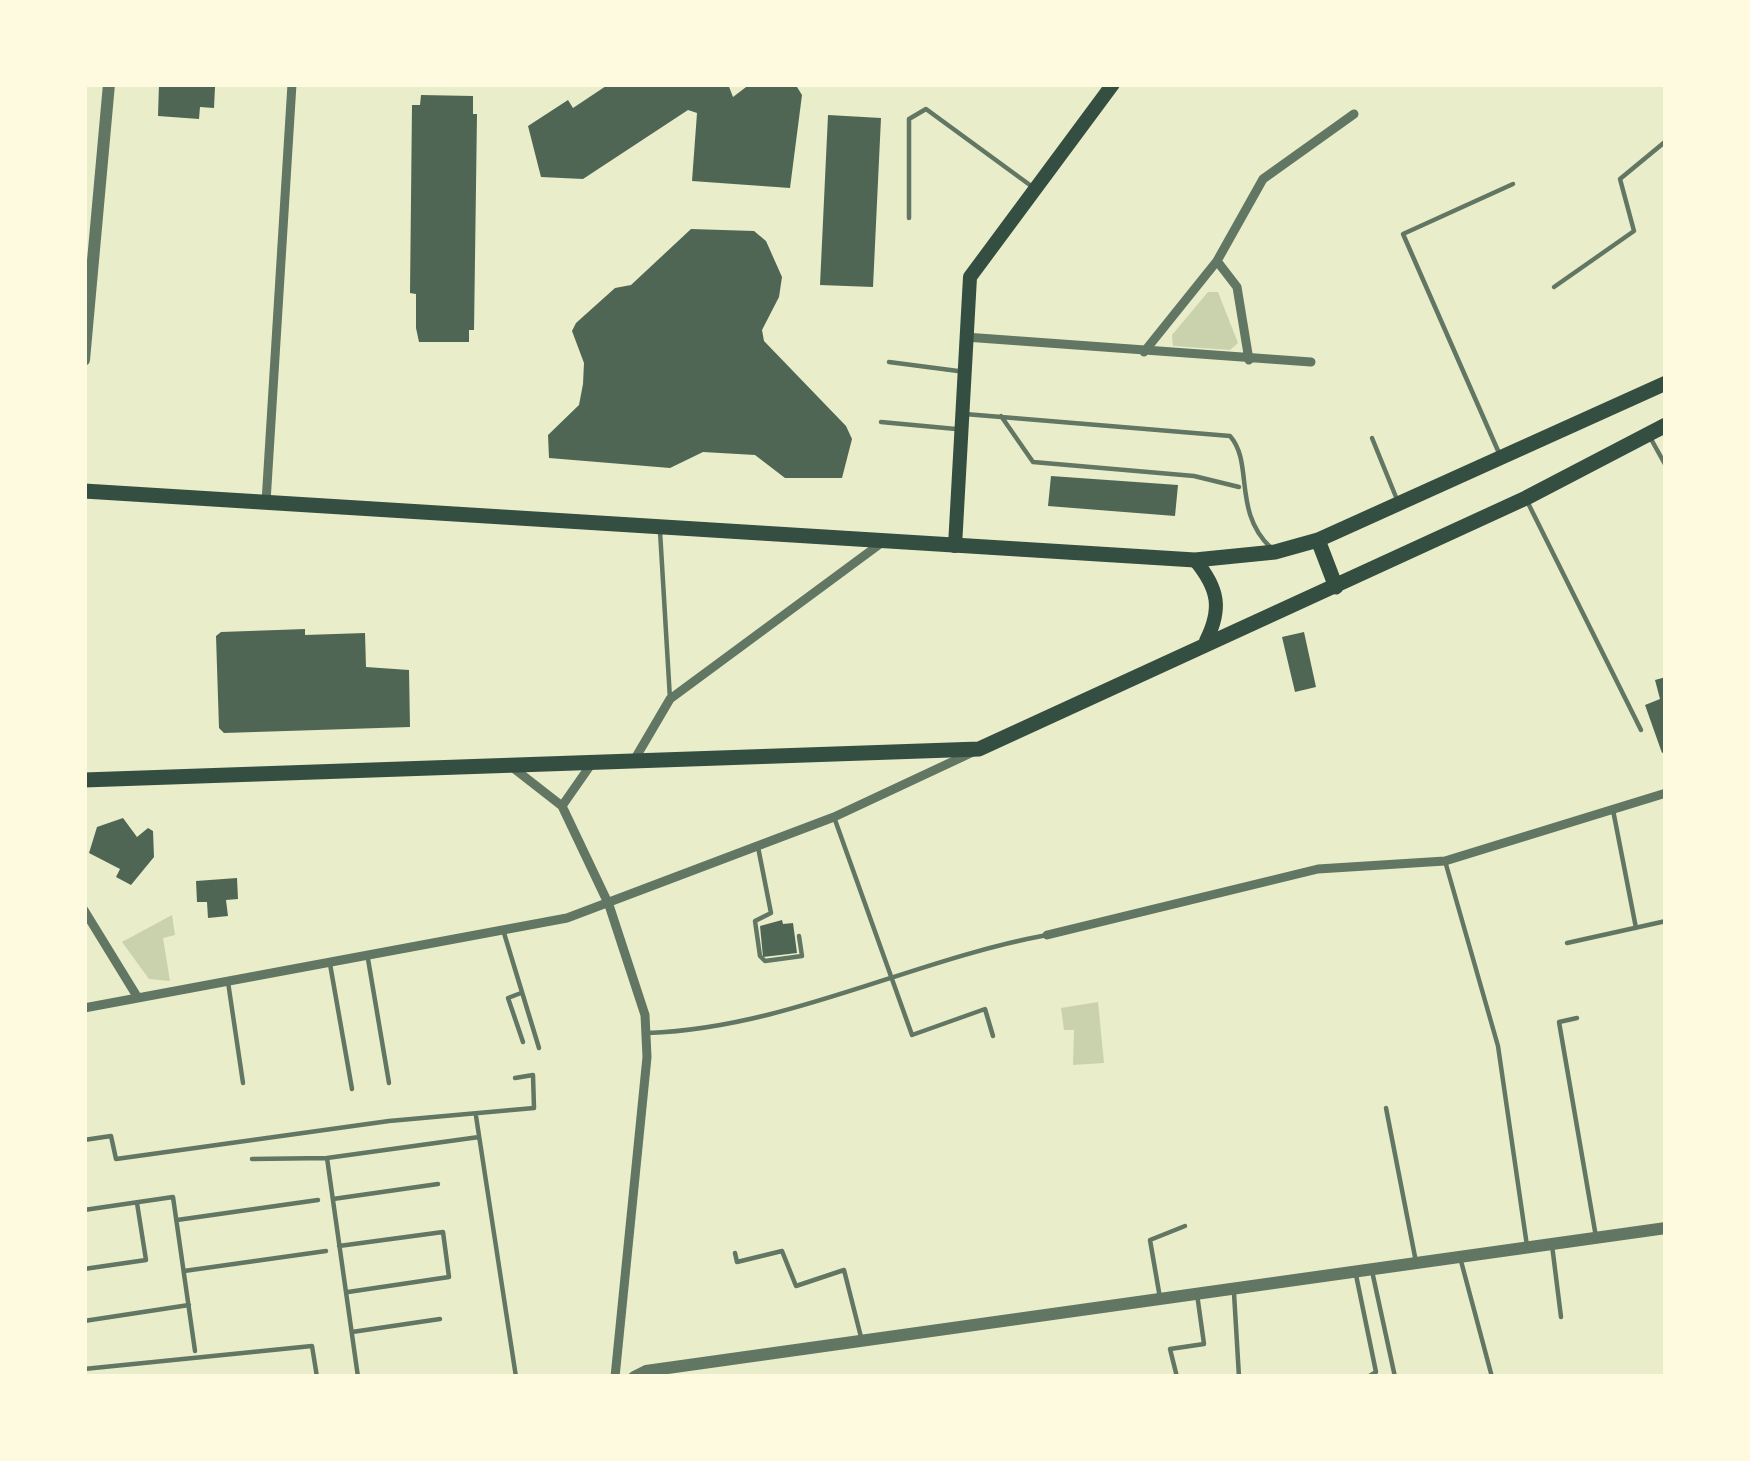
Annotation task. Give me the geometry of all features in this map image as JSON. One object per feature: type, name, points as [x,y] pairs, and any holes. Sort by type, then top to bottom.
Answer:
[{"type":"main road","points":[[955,546],[970,277],[1113,84]]},
{"type":"main road","points":[[84,491],[1195,560],[1275,552],[1318,540],[1400,507],[1666,383]]},
{"type":"main road","points":[[84,779],[979,749],[1526,498],[1666,425]]},
{"type":"main road","points":[[1318,540],[1336,587]]},
{"type":"main road","points":[[1195,560],[1218,602],[1218,617],[1201,644]]},
{"type":"street","points":[[84,360],[109,84]]},
{"type":"street","points":[[266,502],[292,84]]},
{"type":"street","points":[[1144,352],[1217,261],[1262,179],[1354,114]]},
{"type":"street","points":[[1217,261],[1237,287],[1249,360]]},
{"type":"street","points":[[965,337],[1311,362]]},
{"type":"street","points":[[633,761],[670,699],[884,542]]},
{"type":"street","points":[[84,1008],[503,933],[609,905],[834,817],[979,749]]},
{"type":"street","points":[[562,806],[592,763]]},
{"type":"street","points":[[512,767],[562,806],[609,905],[638,986],[648,1034],[615,1377]]},
{"type":"street","points":[[1044,936],[1318,869],[1445,861],[1666,794]]},
{"type":"street","points":[[84,910],[138,998]]},
{"type":"street","points":[[634,1377],[1666,1229]]},
{"type":"lane","points":[[909,218],[909,119],[916,111],[926,109],[1034,188]]},
{"type":"lane","points":[[1554,287],[1634,232],[1620,179],[1666,141]]},
{"type":"lane","points":[[1502,458],[1403,234],[1513,184]]},
{"type":"lane","points":[[889,362],[964,372]]},
{"type":"lane","points":[[1001,416],[1033,462],[1194,476],[1240,487]]},
{"type":"lane","points":[[881,422],[962,422],[1001,416],[1216,431],[1238,446],[1240,487],[1254,529],[1275,552]]},
{"type":"lane","points":[[1648,434],[1666,466]]},
{"type":"lane","points":[[1372,438],[1400,507]]},
{"type":"lane","points":[[1526,498],[1641,730]]},
{"type":"lane","points":[[660,527],[670,699]]},
{"type":"lane","points":[[1612,807],[1636,928]]},
{"type":"lane","points":[[834,817],[912,1035],[985,1009],[993,1036]]},
{"type":"lane","points":[[758,847],[771,913],[755,921],[760,956],[765,961],[802,956],[799,936]]},
{"type":"lane","points":[[1445,861],[1494,1028],[1527,1246]]},
{"type":"lane","points":[[1567,943],[1666,921]]},
{"type":"lane","points":[[503,933],[538,1048]]},
{"type":"lane","points":[[648,1034],[738,1025],[889,976],[1044,936]]},
{"type":"lane","points":[[368,958],[389,1083]]},
{"type":"lane","points":[[330,964],[352,1089]]},
{"type":"lane","points":[[228,982],[243,1083]]},
{"type":"lane","points":[[520,993],[508,998],[523,1042]]},
{"type":"lane","points":[[1576,1018],[1559,1022],[1596,1237]]},
{"type":"lane","points":[[84,1140],[111,1136],[116,1159],[534,1108],[533,1075],[515,1078]]},
{"type":"lane","points":[[1385,1108],[1416,1262]]},
{"type":"lane","points":[[475,1114],[517,1377]]},
{"type":"lane","points":[[252,1159],[327,1158],[479,1137]]},
{"type":"lane","points":[[327,1158],[358,1377]]},
{"type":"lane","points":[[333,1199],[438,1184]]},
{"type":"lane","points":[[84,1210],[173,1197],[196,1354]]},
{"type":"lane","points":[[177,1220],[318,1200]]},
{"type":"lane","points":[[84,1270],[146,1260],[136,1202]]},
{"type":"lane","points":[[1160,1299],[1150,1240],[1185,1226]]},
{"type":"lane","points":[[339,1246],[443,1232],[449,1276],[346,1292]]},
{"type":"lane","points":[[1551,1243],[1562,1317]]},
{"type":"lane","points":[[184,1271],[326,1251]]},
{"type":"lane","points":[[735,1253],[737,1262],[782,1251],[796,1286],[844,1270],[862,1341]]},
{"type":"lane","points":[[1460,1256],[1492,1377]]},
{"type":"lane","points":[[1371,1269],[1395,1377]]},
{"type":"lane","points":[[1355,1271],[1376,1372],[1368,1377]]},
{"type":"lane","points":[[1234,1288],[1239,1377]]},
{"type":"lane","points":[[1177,1377],[1170,1349],[1204,1344],[1197,1294]]},
{"type":"lane","points":[[84,1321],[189,1305]]},
{"type":"lane","points":[[352,1332],[440,1319]]},
{"type":"lane","points":[[84,1369],[196,1354],[205,1360],[312,1346],[317,1377]]},
{"type":"green space","points":[[1208,292],[1218,292],[1238,343],[1230,350],[1173,346],[1172,335]]},
{"type":"green space","points":[[172,915],[175,935],[163,938],[170,981],[149,979],[122,942]]},
{"type":"green space","points":[[1098,1002],[1104,1063],[1073,1065],[1074,1030],[1064,1030],[1061,1008]]},
{"type":"building","points":[[159,84],[215,87],[214,108],[200,107],[199,119],[158,116]]},
{"type":"building","points":[[609,84],[728,84],[733,97],[750,84],[797,87],[802,95],[790,188],[692,181],[697,113],[688,110],[583,179],[541,177],[528,126],[568,100],[573,108]]},
{"type":"building","points":[[421,95],[473,96],[473,114],[477,114],[474,330],[469,330],[469,342],[419,342],[416,328],[416,294],[410,293],[412,105],[420,105]]},
{"type":"building","points":[[828,115],[881,118],[873,287],[820,285]]},
{"type":"building","points":[[691,229],[754,231],[766,241],[782,277],[779,297],[762,330],[764,341],[846,426],[852,439],[842,478],[785,478],[755,455],[703,452],[670,468],[549,458],[548,435],[579,405],[584,363],[572,331],[576,323],[615,288],[631,285]]},
{"type":"building","points":[[1051,476],[1178,485],[1175,516],[1048,506]]},
{"type":"building","points":[[305,629],[305,635],[365,633],[366,667],[409,670],[410,727],[224,733],[219,728],[216,636]]},
{"type":"building","points":[[1304,632],[1316,687],[1295,692],[1282,637]]},
{"type":"building","points":[[1666,677],[1666,751],[1662,753],[1645,705],[1660,699],[1655,680]]},
{"type":"building","points":[[123,818],[137,837],[148,828],[153,831],[154,857],[131,885],[116,877],[120,869],[89,853],[97,827]]},
{"type":"building","points":[[237,878],[238,899],[226,900],[228,916],[208,918],[207,902],[197,902],[196,881]]},
{"type":"building","points":[[782,920],[793,923],[797,953],[763,957],[760,926]]}]
